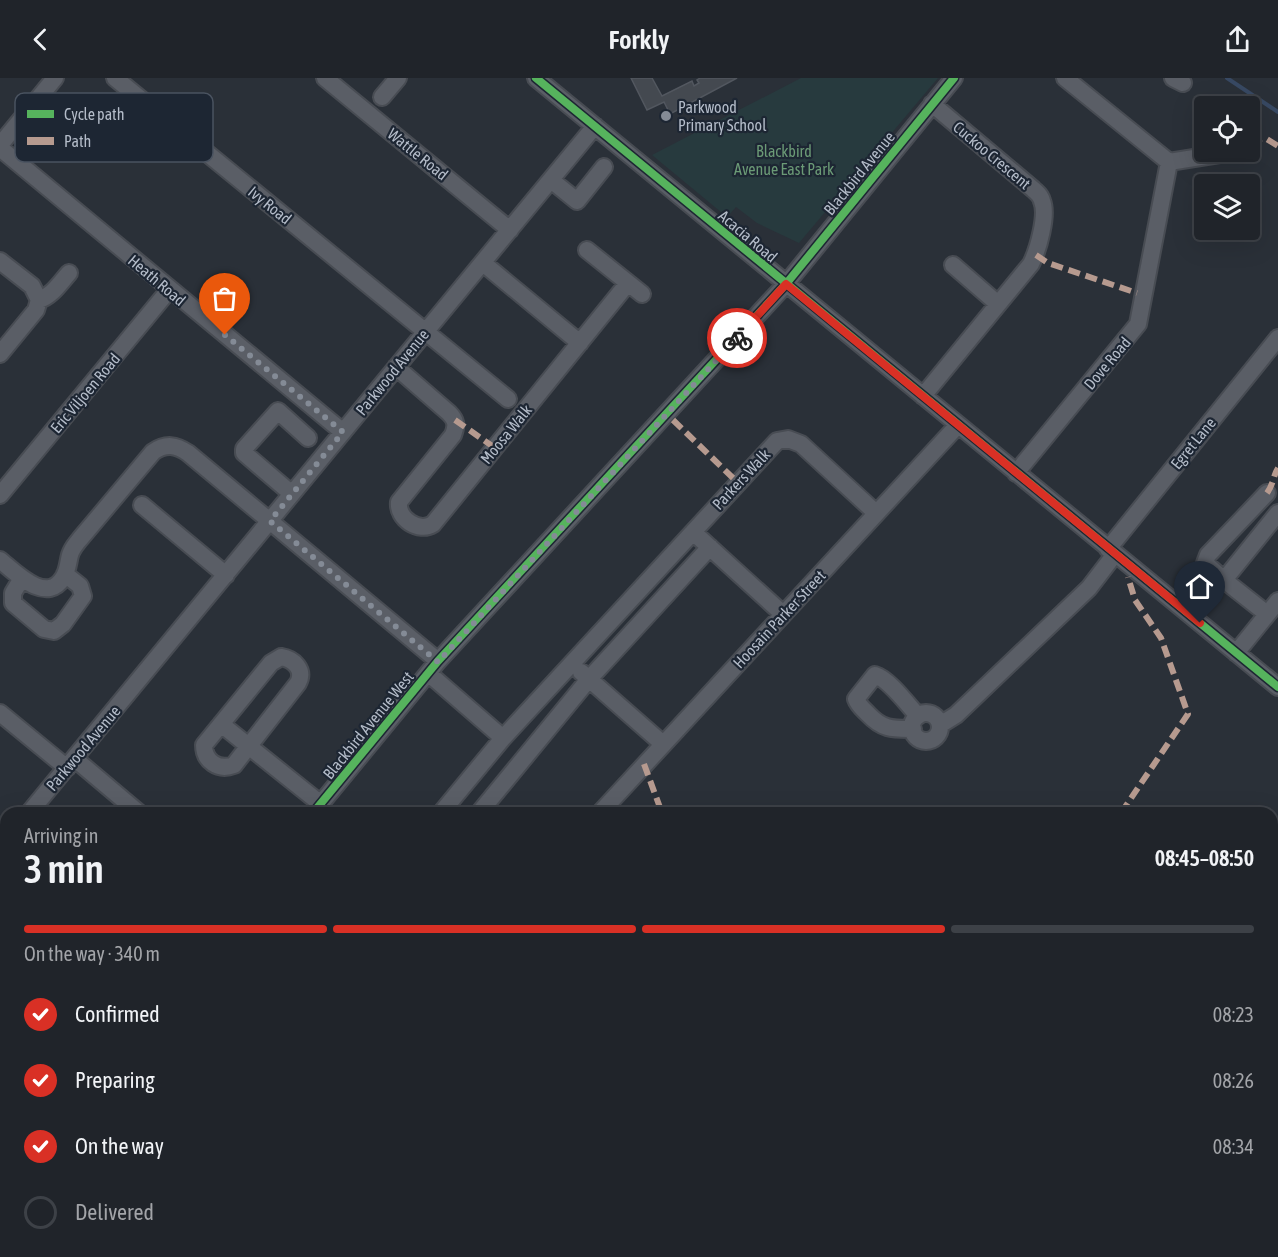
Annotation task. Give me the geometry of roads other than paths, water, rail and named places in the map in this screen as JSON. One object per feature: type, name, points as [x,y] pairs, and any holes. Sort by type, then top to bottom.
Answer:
[{"type":"street","points":[[43,93],[55,78]]},
{"type":"street","name":"Ivy Road","points":[[115,78],[133,93]]},
{"type":"street","name":"Wattle Road","points":[[325,78],[510,230]]},
{"type":"street","points":[[382,97],[398,78]]},
{"type":"street","name":"Acacia Road","points":[[536,78],[1278,687]]},
{"type":"street","name":"Blackbird Avenue","points":[[786,284],[954,78]]},
{"type":"street","points":[[1065,78],[1169,162],[1194,158]]},
{"type":"street","name":"Cuckoo Crescent","points":[[923,396],[1031,264],[1036,255],[1044,213],[1041,196],[932,104]]},
{"type":"street","name":"Parkwood Avenue","points":[[34,807],[595,126]]},
{"type":"street","points":[[0,147],[15,128]]},
{"type":"street","name":"Heath Road","points":[[0,147],[15,160]]},
{"type":"street","name":"Ivy Road","points":[[213,159],[508,399]]},
{"type":"street","name":"Heath Road","points":[[18,162],[169,290],[343,432]]},
{"type":"street","name":"Dove Road","points":[[1016,473],[1138,324],[1169,162]]},
{"type":"street","points":[[551,180],[577,201],[604,167]]},
{"type":"street","points":[[587,250],[642,294]]},
{"type":"street","points":[[0,261],[32,286],[39,300],[36,310],[0,354]]},
{"type":"street","points":[[483,263],[580,344]]},
{"type":"street","points":[[953,265],[998,304]]},
{"type":"street","points":[[39,300],[46,298],[69,273]]},
{"type":"street","name":"Moosa Walk","points":[[396,368],[455,420],[456,425],[453,435],[399,502],[399,510],[402,514],[414,526],[423,528],[433,524],[628,283]]},
{"type":"street","name":"Blackbird Avenue West","points":[[318,807],[433,667],[786,284]]},
{"type":"street","name":"Eric Viljoen Road","points":[[0,495],[169,290]]},
{"type":"street","name":"Egret Lane","points":[[940,725],[956,715],[1081,596],[1112,552],[1278,338]]},
{"type":"street","points":[[292,494],[244,453],[244,449],[278,411],[308,438]]},
{"type":"street","name":"Hoosain Parker Street","points":[[605,807],[958,424]]},
{"type":"street","name":"Parkers Walk","points":[[446,807],[503,738],[769,448],[783,439],[801,444],[876,513]]},
{"type":"street","points":[[0,560],[32,585],[49,587],[57,585],[65,574],[73,549],[80,539],[153,452],[163,446],[170,445],[180,448],[270,521],[433,667],[503,738]]},
{"type":"street","points":[[1267,493],[1208,555],[1205,563],[1267,614]]},
{"type":"street","points":[[142,506],[226,575]]},
{"type":"street","points":[[1224,580],[1278,513]]},
{"type":"street","points":[[693,532],[783,614]]},
{"type":"street","points":[[483,807],[589,679],[711,547]]},
{"type":"street","points":[[22,578],[13,593],[13,603],[44,629],[54,631],[63,624],[83,596],[80,586],[65,574]]},
{"type":"street","points":[[1236,652],[1278,601]]},
{"type":"street","points":[[281,657],[291,660],[301,673],[300,679],[250,747],[231,766],[220,767],[209,761],[204,745],[271,663],[281,657]]},
{"type":"street","points":[[572,664],[663,744]]},
{"type":"street","points":[[0,713],[128,807]]},
{"type":"street","points":[[922,714],[931,714],[939,720],[940,725],[938,734],[931,740],[921,740],[914,734],[915,723],[922,714]]},
{"type":"street","points":[[221,724],[316,807]]},
{"type":"waterway","points":[[1227,78],[1278,112]]},
{"type":"place","name":"Parkwood Primary School","points":[[666,116]]},
{"type":"park label","name":"Blackbird Avenue East Park","points":[[784,160]]}]
